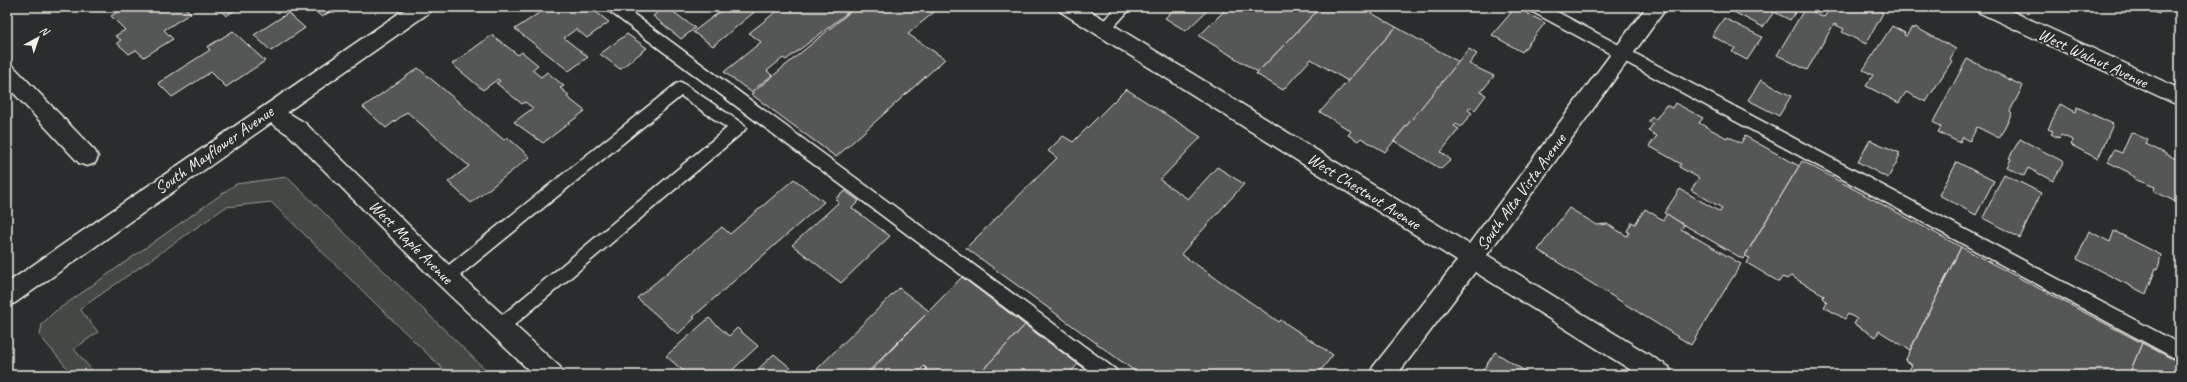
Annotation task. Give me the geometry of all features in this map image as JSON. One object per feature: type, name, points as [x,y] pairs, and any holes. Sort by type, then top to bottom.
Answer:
[{"type":"street","name":"South Mayflower Avenue","points":[[7,296],[423,7]]},
{"type":"street","name":"West Chestnut Avenue","points":[[1068,7],[1660,375]]},
{"type":"street","name":"South Alta Vista Avenue","points":[[1382,375],[1472,258],[1657,7]]},
{"type":"street","name":"West Walnut Avenue","points":[[1985,7],[2180,98]]},
{"type":"street","points":[[7,73],[86,157]]},
{"type":"street","name":"West Maple Avenue","points":[[270,112],[297,129],[446,277],[551,375]]},
{"type":"lane","points":[[614,7],[1109,375]]},
{"type":"lane","points":[[1103,29],[1125,7]]},
{"type":"lane","points":[[1536,7],[2180,352]]},
{"type":"lane","points":[[446,277],[681,88],[738,128],[500,327]]},
{"type":"shaded area","points":[[287,177],[491,375],[449,375],[271,202],[226,207],[80,309],[98,332],[74,349],[96,375],[73,375],[40,336],[42,324],[53,313],[236,184]]},
{"type":"building","points":[[125,7],[184,7],[191,13],[164,30],[173,39],[144,57],[136,50],[129,54],[117,43],[121,40],[115,36],[125,30],[111,16]]},
{"type":"building","points":[[217,7],[240,7],[226,16]]},
{"type":"building","points":[[310,7],[344,7],[334,13],[331,11],[322,17]]},
{"type":"building","points":[[548,7],[585,7],[590,11],[592,9],[609,22],[587,38],[576,29],[564,38],[588,57],[569,71],[515,29]]},
{"type":"building","points":[[665,7],[695,28],[681,39],[653,16]]},
{"type":"building","points":[[730,7],[736,9],[739,7],[755,7],[758,9],[713,46],[693,32],[718,13]]},
{"type":"building","points":[[782,7],[855,7],[786,60],[783,58],[767,71],[772,75],[751,92],[724,72],[761,42],[749,33]]},
{"type":"building","points":[[856,7],[940,7],[908,34],[945,59],[836,157],[751,94]]},
{"type":"building","points":[[1176,7],[1211,7],[1186,31],[1165,18]]},
{"type":"building","points":[[1228,7],[1321,7],[1258,72],[1199,36]]},
{"type":"building","points":[[1321,7],[1361,7],[1396,27],[1348,81],[1311,59],[1283,90],[1256,74]]},
{"type":"building","points":[[1516,7],[1545,23],[1522,52],[1492,35]]},
{"type":"building","points":[[1730,7],[1799,7],[1790,20],[1774,12],[1763,27],[1728,9]]},
{"type":"building","points":[[1831,7],[1876,7],[1883,13],[1866,44],[1842,32],[1844,29],[1834,24],[1807,70],[1777,55],[1805,8],[1824,17]]},
{"type":"building","points":[[2141,7],[2161,7],[2159,14]]},
{"type":"building","points":[[288,13],[305,28],[271,51],[254,35]]},
{"type":"building","points":[[1724,18],[1762,37],[1747,60],[1732,52],[1735,48],[1712,36]]},
{"type":"building","points":[[1892,26],[1905,33],[1904,35],[1906,36],[1912,27],[1914,29],[1915,27],[1956,49],[1950,59],[1952,61],[1926,102],[1906,92],[1899,103],[1866,86],[1873,75],[1863,70]]},
{"type":"building","points":[[1396,27],[1459,62],[1385,152],[1361,138],[1358,141],[1348,135],[1351,131],[1320,112]]},
{"type":"building","points":[[233,31],[265,61],[226,87],[211,72],[172,97],[158,83],[210,50],[207,47]]},
{"type":"building","points":[[627,34],[647,48],[620,69],[600,54]]},
{"type":"building","points":[[492,35],[518,55],[522,52],[538,65],[532,70],[541,77],[547,72],[564,86],[560,88],[569,95],[567,97],[585,111],[543,143],[514,122],[533,108],[525,102],[522,104],[496,83],[500,81],[498,79],[483,90],[452,64]]},
{"type":"building","points":[[1469,49],[1477,54],[1469,64],[1494,76],[1481,92],[1486,95],[1475,110],[1470,107],[1468,110],[1472,113],[1461,127],[1456,124],[1454,126],[1459,129],[1441,152],[1451,160],[1441,169],[1394,141]]},
{"type":"building","points":[[1967,59],[2023,86],[2010,111],[2012,113],[1999,138],[1977,127],[1970,141],[1963,137],[1960,143],[1938,132],[1941,127],[1933,122]]},
{"type":"building","points":[[418,68],[504,140],[507,137],[530,157],[471,203],[448,182],[469,166],[407,112],[386,128],[363,107]]},
{"type":"building","points":[[1761,80],[1791,96],[1779,116],[1748,100]]},
{"type":"building","points":[[1126,89],[1201,137],[1160,180],[1188,199],[1217,167],[1244,184],[1181,254],[1279,322],[1281,320],[1333,355],[1317,375],[1140,375],[966,248],[1057,158],[1048,151],[1063,136],[1073,142]]},
{"type":"building","points":[[1675,103],[1703,118],[1699,123],[1727,138],[1728,136],[1741,143],[1745,136],[1799,166],[1743,259],[1664,213],[1680,189],[1720,212],[1722,208],[1691,190],[1699,178],[1679,167],[1681,164],[1649,146],[1657,136],[1648,131],[1653,124],[1648,122],[1652,117],[1656,119],[1666,105],[1672,108]]},
{"type":"building","points":[[2060,104],[2076,112],[2077,107],[2113,124],[2098,159],[2071,145],[2073,140],[2061,135],[2059,138],[2051,134],[2053,131],[2048,129]]},
{"type":"building","points":[[2131,132],[2148,140],[2146,144],[2180,161],[2180,204],[2154,191],[2155,187],[2134,179],[2135,177],[2130,175],[2130,173],[2108,162],[2114,150],[2122,153]]},
{"type":"building","points":[[2020,139],[2064,162],[2053,181],[2028,168],[2024,176],[2007,167],[2011,159],[2009,158]]},
{"type":"building","points":[[1870,140],[1900,153],[1898,155],[1900,156],[1888,178],[1858,162]]},
{"type":"building","points":[[1802,161],[1961,247],[1910,350],[1879,331],[1876,337],[1854,324],[1857,319],[1848,314],[1845,319],[1824,307],[1827,302],[1823,298],[1824,295],[1791,276],[1787,279],[1782,277],[1779,282],[1747,263],[1750,258],[1745,256]]},
{"type":"building","points":[[1957,162],[1994,181],[1976,215],[1939,195]]},
{"type":"building","points":[[2004,174],[2041,193],[2020,238],[1983,218]]},
{"type":"building","points":[[794,179],[824,202],[693,317],[695,318],[678,334],[637,298],[722,227],[730,234]]},
{"type":"building","points":[[845,191],[859,201],[852,208],[890,236],[841,283],[792,245],[839,202],[835,199]]},
{"type":"building","points":[[1569,208],[1597,225],[1607,224],[1627,236],[1629,232],[1627,231],[1632,222],[1635,224],[1645,209],[1663,220],[1667,214],[1684,225],[1681,229],[1741,264],[1691,345],[1538,250]]},
{"type":"building","points":[[2089,231],[2110,242],[2114,231],[2161,255],[2158,269],[2156,268],[2146,294],[2077,259]]},
{"type":"building","points":[[1961,247],[2142,343],[2129,375],[1918,375],[1909,370],[1912,365],[1905,361]]},
{"type":"building","points":[[962,277],[1025,325],[978,375],[921,375],[927,369],[924,366],[916,375],[867,375]]},
{"type":"building","points":[[899,288],[929,311],[865,375],[811,375]]},
{"type":"building","points":[[709,318],[729,336],[737,328],[758,346],[727,375],[688,375],[666,356]]},
{"type":"building","points":[[1025,325],[1078,364],[1068,375],[978,375]]},
{"type":"building","points":[[2142,343],[2180,363],[2180,375],[2129,375]]},
{"type":"building","points":[[1495,352],[1531,375],[1480,375]]},
{"type":"building","points":[[774,354],[799,375],[752,375]]}]
